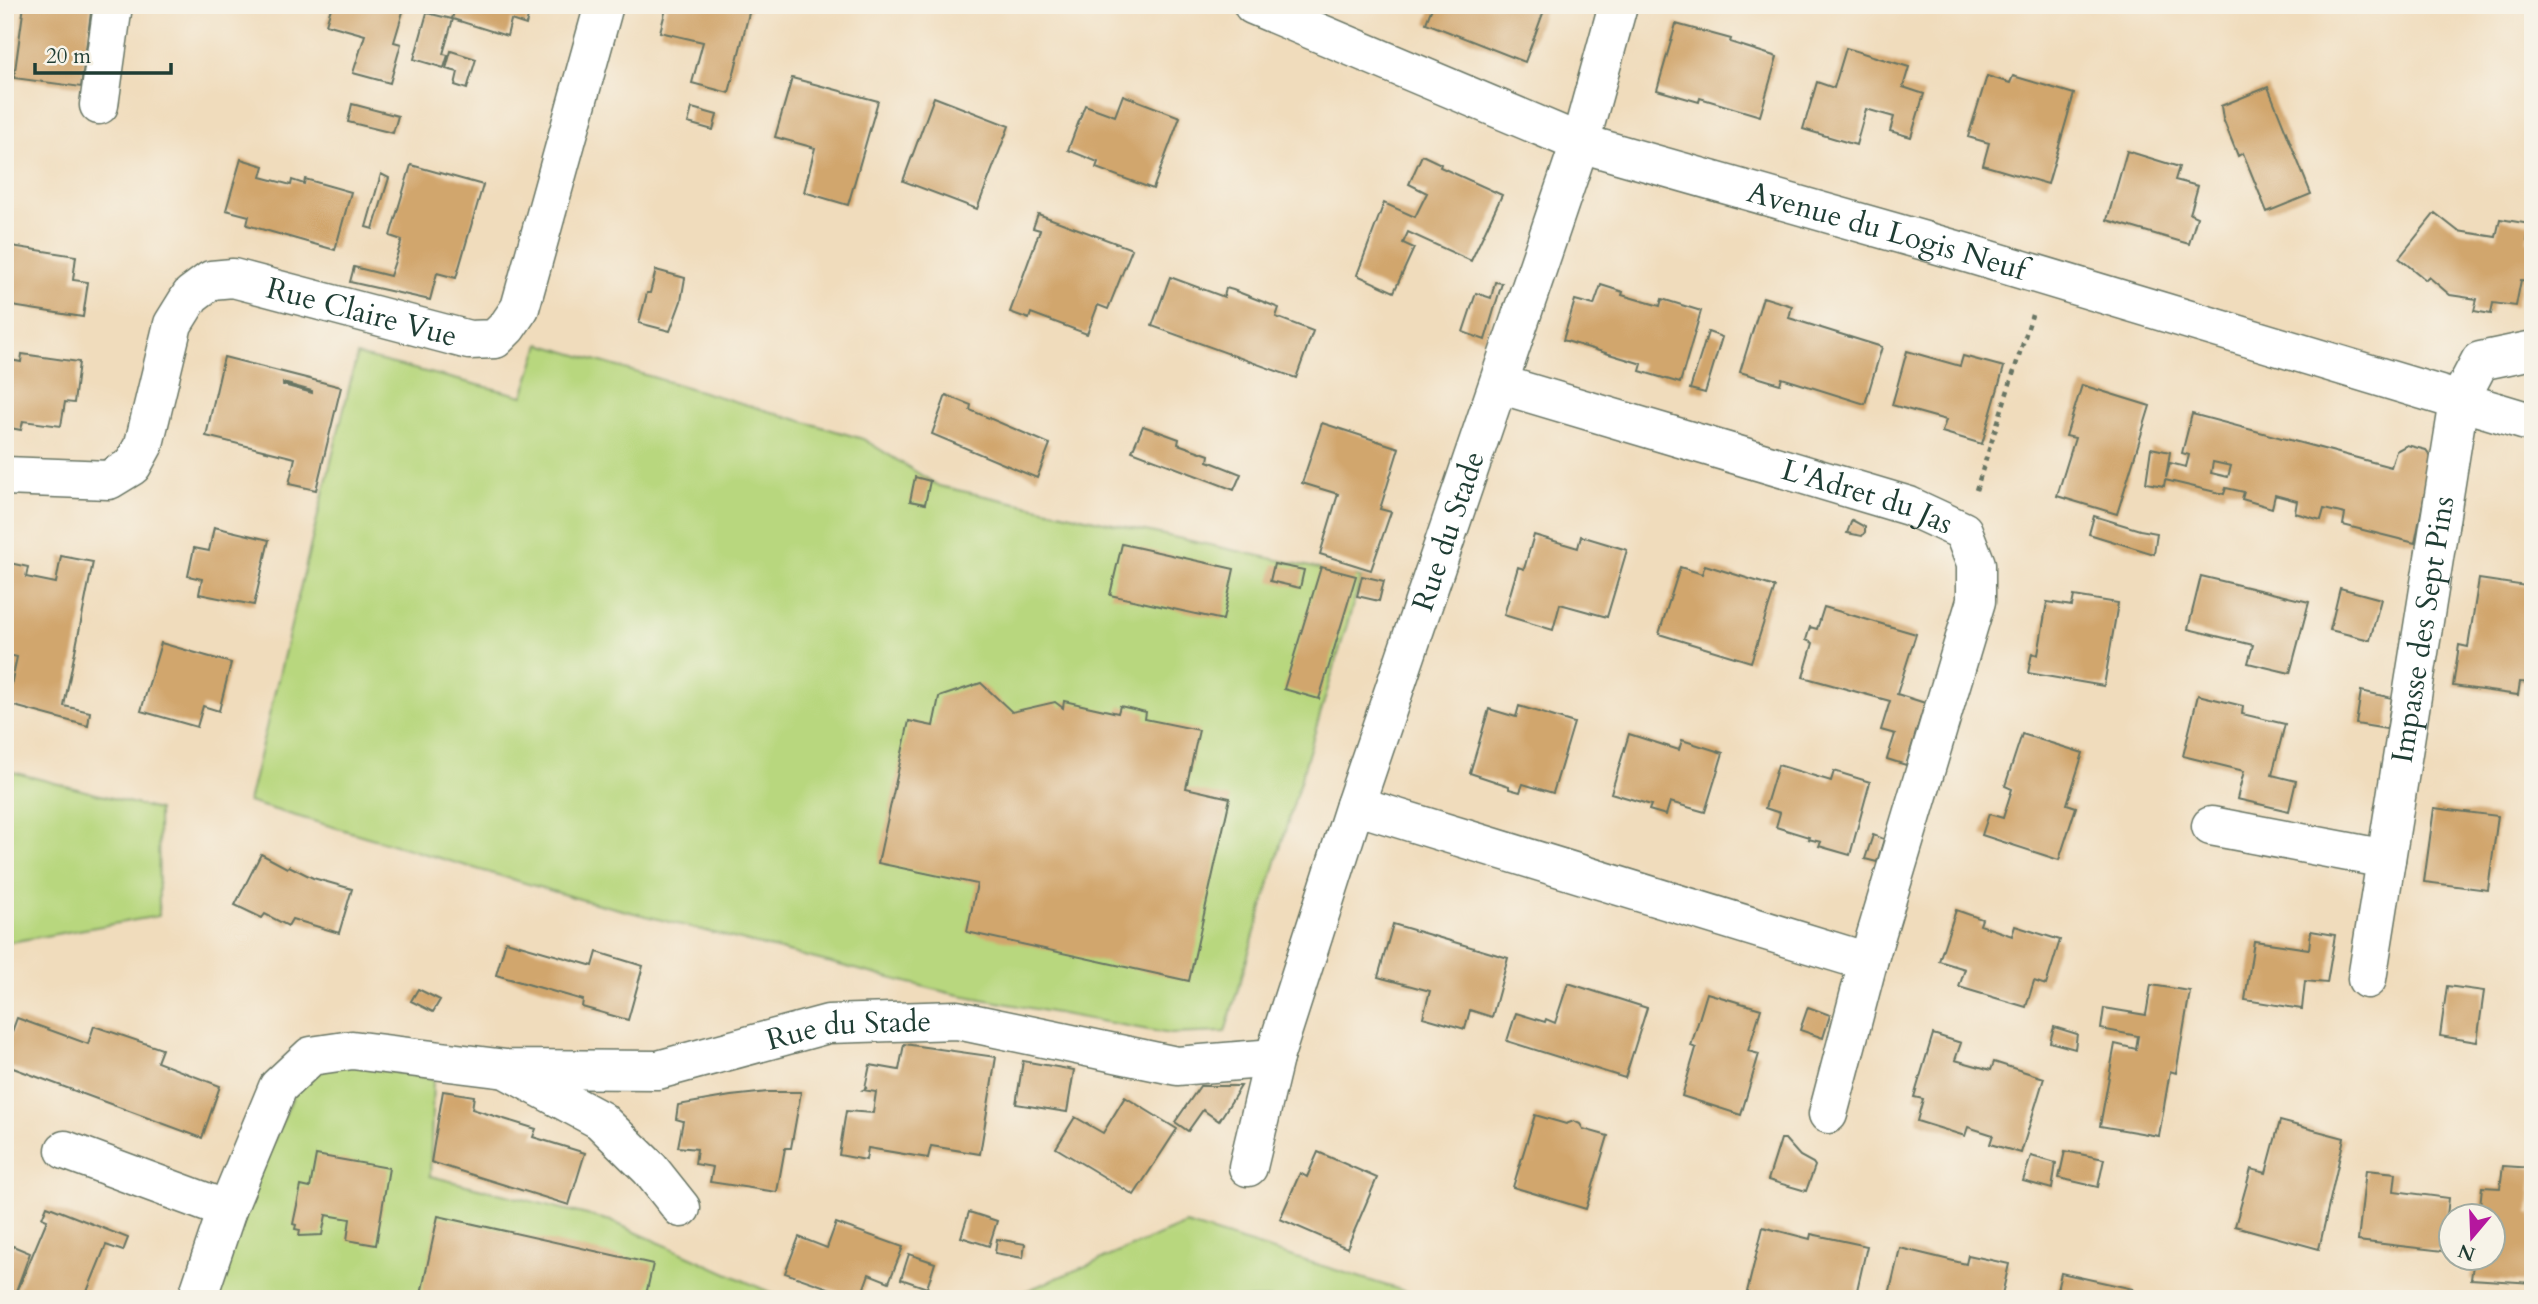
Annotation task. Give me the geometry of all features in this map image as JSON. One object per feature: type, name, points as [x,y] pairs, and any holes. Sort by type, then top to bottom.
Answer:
[{"type":"street","points":[[99,105],[113,5]]},
{"type":"street","name":"Rue Claire Vue","points":[[5,476],[109,480],[132,466],[144,444],[173,324],[191,295],[211,280],[233,278],[468,340],[495,339],[520,308],[604,5]]},
{"type":"street","name":"Avenue du Logis Neuf","points":[[1253,5],[1580,143],[2044,276],[2533,423]]},
{"type":"street","name":"Rue du Stade","points":[[1248,1167],[1274,1058],[1355,805],[1580,143],[1618,5]]},
{"type":"street","name":"Impasse des Sept Pins","points":[[2367,979],[2459,401],[2480,360],[2533,350]]},
{"type":"street","name":"L'Adret du Jas","points":[[1499,384],[1909,506],[1963,531],[1976,564],[1976,601],[1868,962],[1828,1114]]},
{"type":"street","points":[[1355,805],[1868,962]]},
{"type":"street","points":[[2211,826],[2386,859]]},
{"type":"street","name":"Rue du Stade","points":[[197,1299],[227,1210],[278,1087],[311,1056],[352,1050],[506,1069],[658,1070],[828,1024],[957,1020],[1177,1066],[1274,1058]]},
{"type":"street","points":[[506,1069],[600,1120],[650,1169],[681,1208]]},
{"type":"street","points":[[65,1150],[227,1210]]},
{"type":"path","points":[[1963,531],[2044,276]]},
{"type":"green space","points":[[540,344],[863,439],[939,486],[1361,578],[1225,1032],[1170,1034],[949,993],[583,900],[248,802],[357,355],[523,396]]},
{"type":"green space","points":[[5,770],[158,810],[159,916],[5,943]]},
{"type":"green space","points":[[311,1056],[433,1079],[430,1176],[611,1221],[785,1299],[203,1299]]},
{"type":"green space","points":[[1186,1224],[1430,1299],[1007,1299]]},
{"type":"building","points":[[24,5],[92,5],[81,87],[14,78]]},
{"type":"building","points":[[332,5],[405,5],[394,42],[401,44],[390,83],[353,73],[365,35],[326,24]]},
{"type":"building","points":[[456,5],[531,5],[526,25],[511,20],[507,36],[453,19],[443,54],[448,55],[444,68],[414,59],[427,13],[452,19]]},
{"type":"building","points":[[667,5],[751,5],[729,93],[692,83],[703,42],[660,32]]},
{"type":"building","points":[[1433,5],[1546,5],[1525,62],[1426,23]]},
{"type":"building","points":[[1676,24],[1731,39],[1730,42],[1777,57],[1760,116],[1700,98],[1699,102],[1657,90]]},
{"type":"building","points":[[1846,48],[1909,67],[1903,87],[1924,94],[1911,137],[1890,131],[1894,117],[1866,109],[1856,145],[1803,129],[1817,82],[1834,88]]},
{"type":"building","points":[[451,51],[476,59],[467,89],[455,85],[458,72],[446,69]]},
{"type":"building","points":[[5,64],[10,65],[7,88],[5,88]]},
{"type":"building","points":[[1987,76],[2010,83],[2013,76],[2074,94],[2048,184],[1983,165],[1989,143],[1968,137]]},
{"type":"building","points":[[792,78],[878,101],[848,205],[804,192],[815,148],[775,137]]},
{"type":"building","points":[[2268,87],[2311,194],[2267,212],[2243,153],[2238,156],[2223,119],[2221,106]]},
{"type":"building","points":[[1123,95],[1180,117],[1153,189],[1096,168],[1098,162],[1068,150],[1085,105],[1115,116]]},
{"type":"building","points":[[934,97],[1009,126],[977,209],[903,181]]},
{"type":"building","points":[[352,104],[398,116],[393,133],[348,122]]},
{"type":"building","points":[[692,108],[717,115],[713,130],[688,123]]},
{"type":"building","points":[[2127,151],[2179,167],[2175,180],[2198,186],[2190,214],[2197,217],[2189,244],[2107,220]]},
{"type":"building","points":[[1422,155],[1441,164],[1440,167],[1502,195],[1471,261],[1408,232],[1403,243],[1414,248],[1394,292],[1357,275],[1384,203],[1415,217],[1427,193],[1409,184]]},
{"type":"building","points":[[241,159],[264,166],[261,177],[291,185],[292,180],[304,184],[305,179],[351,192],[335,250],[247,225],[249,216],[226,210]]},
{"type":"building","points":[[411,165],[483,185],[456,278],[437,273],[430,300],[350,282],[354,267],[390,276],[402,240],[390,236]]},
{"type":"building","points":[[381,174],[389,178],[373,229],[366,227]]},
{"type":"building","points":[[2435,213],[2458,231],[2496,237],[2500,219],[2530,224],[2527,241],[2533,242],[2533,281],[2521,280],[2516,306],[2493,303],[2491,314],[2474,311],[2477,299],[2450,295],[2429,277],[2426,280],[2399,258]]},
{"type":"building","points":[[1038,214],[1132,249],[1108,309],[1098,305],[1087,334],[1031,313],[1029,319],[1010,312],[1040,230],[1033,228]]},
{"type":"building","points":[[5,245],[76,256],[73,280],[88,282],[83,317],[5,305]]},
{"type":"building","points":[[656,270],[685,278],[681,301],[670,331],[639,323]]},
{"type":"building","points":[[1170,277],[1224,297],[1226,288],[1233,290],[1279,308],[1276,317],[1313,331],[1296,378],[1152,326]]},
{"type":"building","points":[[1495,282],[1502,283],[1485,340],[1463,332],[1476,293],[1491,298]]},
{"type":"building","points":[[1601,285],[1623,292],[1622,295],[1660,306],[1662,299],[1701,311],[1680,383],[1640,371],[1642,364],[1563,340],[1575,300],[1594,305]]},
{"type":"building","points":[[1763,297],[1792,306],[1789,318],[1882,347],[1865,404],[1782,378],[1780,384],[1740,372]]},
{"type":"building","points":[[1708,332],[1722,337],[1705,393],[1690,389]]},
{"type":"building","points":[[1907,351],[1960,366],[1963,356],[2004,367],[1982,444],[1942,432],[1946,420],[1892,405]]},
{"type":"building","points":[[22,354],[79,362],[74,403],[65,402],[61,426],[23,421],[21,430],[5,427],[5,359],[21,362]]},
{"type":"building","points":[[224,357],[341,387],[316,490],[289,484],[295,458],[206,436]],"holes":[[[283,383],[312,391],[312,393]]]},
{"type":"building","points":[[2082,385],[2150,406],[2117,514],[2057,496],[2075,438],[2066,436]]},
{"type":"building","points":[[946,395],[971,405],[970,410],[1050,444],[1037,478],[932,434]]},
{"type":"building","points":[[2192,414],[2391,467],[2396,451],[2407,445],[2426,450],[2432,458],[2415,543],[2343,525],[2345,514],[2324,509],[2321,520],[2295,513],[2297,501],[2275,495],[2272,508],[2242,499],[2244,492],[2226,488],[2224,494],[2165,480],[2164,486],[2146,483],[2151,448],[2170,452],[2166,478],[2170,463],[2186,467],[2189,455],[2182,453]],"holes":[[[2213,462],[2231,466],[2228,477],[2211,473]]]},
{"type":"building","points":[[1322,423],[1399,448],[1380,509],[1391,512],[1371,570],[1320,554],[1338,494],[1302,483]]},
{"type":"building","points":[[1143,426],[1179,439],[1178,444],[1209,455],[1208,461],[1241,474],[1234,490],[1132,451]]},
{"type":"building","points":[[915,477],[930,481],[925,504],[910,501]]},
{"type":"building","points":[[2094,516],[2157,533],[2154,554],[2089,534]]},
{"type":"building","points":[[1852,520],[1865,527],[1862,536],[1847,533]]},
{"type":"building","points":[[214,527],[269,540],[254,605],[199,594],[202,579],[188,576],[194,548],[209,551]]},
{"type":"building","points":[[1534,535],[1578,548],[1581,536],[1627,550],[1607,617],[1560,604],[1553,630],[1504,615],[1518,567],[1524,569]]},
{"type":"building","points":[[1122,544],[1234,569],[1223,620],[1110,595]]},
{"type":"building","points":[[61,556],[93,562],[64,706],[90,712],[88,726],[7,704],[17,657],[5,654],[5,562],[28,567],[26,577],[56,583]]},
{"type":"building","points":[[1274,564],[1304,570],[1300,588],[1270,581]]},
{"type":"building","points":[[1705,565],[1775,587],[1751,662],[1659,634],[1680,567],[1702,574]]},
{"type":"building","points":[[1321,567],[1356,576],[1319,699],[1284,689]]},
{"type":"building","points":[[1362,576],[1384,581],[1379,601],[1357,596]]},
{"type":"building","points":[[2201,576],[2309,602],[2290,673],[2248,663],[2253,645],[2188,629]]},
{"type":"building","points":[[2479,579],[2533,587],[2533,683],[2520,682],[2518,695],[2453,686],[2459,645],[2468,647]]},
{"type":"building","points":[[2340,588],[2381,599],[2370,640],[2330,630]]},
{"type":"building","points":[[2074,596],[2118,603],[2104,686],[2028,673],[2032,653],[2038,655],[2047,602],[2072,606]]},
{"type":"building","points":[[1824,607],[1916,634],[1897,694],[1925,703],[1906,765],[1887,759],[1895,734],[1881,730],[1890,701],[1803,677],[1813,643],[1806,640],[1810,627],[1817,629]]},
{"type":"building","points":[[161,643],[231,663],[219,711],[203,706],[197,727],[141,711]]},
{"type":"building","points":[[981,683],[1012,712],[1055,702],[1063,708],[1064,701],[1118,713],[1120,706],[1146,712],[1145,719],[1199,730],[1186,788],[1230,798],[1189,981],[967,932],[977,884],[878,863],[909,721],[933,726],[939,697]]},
{"type":"building","points":[[2361,691],[2392,698],[2387,729],[2356,724]]},
{"type":"building","points":[[2198,695],[2243,706],[2242,714],[2285,724],[2272,775],[2296,781],[2289,811],[2237,799],[2244,771],[2183,756]]},
{"type":"building","points":[[1519,706],[1574,723],[1553,793],[1523,784],[1520,792],[1470,773],[1489,709],[1516,717]]},
{"type":"building","points":[[1629,734],[1679,750],[1682,740],[1723,753],[1705,812],[1670,802],[1666,815],[1649,810],[1651,805],[1611,793]]},
{"type":"building","points":[[2022,734],[2083,753],[2067,804],[2076,807],[2059,860],[1982,835],[1989,814],[2003,818],[2012,789],[2005,786]]},
{"type":"building","points":[[1778,765],[1831,781],[1834,771],[1870,782],[1850,855],[1819,846],[1821,842],[1776,827],[1780,813],[1765,808]]},
{"type":"building","points":[[2434,808],[2498,816],[2488,890],[2424,882]]},
{"type":"building","points":[[1873,835],[1884,839],[1877,862],[1865,859]]},
{"type":"building","points":[[261,854],[313,878],[352,889],[339,933],[292,919],[288,926],[265,914],[262,918],[235,905]]},
{"type":"building","points":[[1956,910],[1982,919],[1980,925],[2012,936],[2015,926],[2060,940],[2046,985],[2034,981],[2026,1007],[1959,987],[1965,969],[1939,961]]},
{"type":"building","points":[[1393,924],[1508,958],[1492,1017],[1470,1010],[1465,1029],[1423,1017],[1430,991],[1378,977]]},
{"type":"building","points":[[2311,931],[2335,935],[2327,983],[2305,981],[2302,1009],[2245,1000],[2254,941],[2309,949]]},
{"type":"building","points":[[506,941],[593,966],[597,952],[643,966],[628,1020],[582,1007],[583,1000],[496,975]]},
{"type":"building","points":[[1568,983],[1647,1008],[1625,1078],[1507,1041],[1516,1013],[1555,1023]]},
{"type":"building","points":[[2151,985],[2190,991],[2176,1073],[2170,1071],[2159,1136],[2100,1126],[2115,1044],[2136,1049],[2138,1036],[2101,1029],[2104,1008],[2146,1015]]},
{"type":"building","points":[[2447,986],[2484,991],[2477,1042],[2440,1036]]},
{"type":"building","points":[[418,989],[440,1000],[433,1012],[411,1001]]},
{"type":"building","points":[[1707,993],[1761,1009],[1748,1051],[1759,1054],[1741,1115],[1682,1096],[1696,1048],[1691,1046]]},
{"type":"building","points":[[1808,1007],[1830,1015],[1823,1038],[1800,1030]]},
{"type":"building","points":[[17,1018],[88,1044],[94,1026],[162,1049],[157,1062],[220,1086],[202,1138],[5,1065],[5,1051]]},
{"type":"building","points":[[2054,1027],[2077,1034],[2075,1049],[2050,1042]]},
{"type":"building","points":[[1933,1034],[1961,1043],[1955,1060],[1991,1070],[1994,1062],[2044,1078],[2021,1153],[1990,1144],[1993,1135],[1968,1127],[1965,1136],[1917,1121],[1923,1099],[1914,1097]]},
{"type":"building","points":[[904,1044],[996,1057],[980,1154],[931,1146],[928,1158],[868,1148],[866,1160],[839,1155],[846,1111],[873,1113],[876,1092],[863,1090],[867,1088],[870,1065],[899,1070]]},
{"type":"building","points":[[1023,1061],[1074,1070],[1067,1112],[1016,1104]]},
{"type":"building","points":[[1200,1086],[1241,1086],[1219,1121],[1203,1110],[1188,1131],[1175,1122]]},
{"type":"building","points":[[443,1091],[474,1096],[472,1109],[536,1129],[533,1137],[585,1153],[569,1205],[431,1162]]},
{"type":"building","points":[[768,1092],[801,1092],[791,1148],[785,1148],[777,1192],[710,1182],[713,1167],[695,1164],[697,1149],[678,1147],[683,1121],[676,1119],[678,1105]]},
{"type":"building","points":[[1125,1097],[1177,1129],[1134,1195],[1056,1148],[1075,1117],[1103,1133]]},
{"type":"building","points":[[1535,1115],[1566,1124],[1574,1121],[1583,1129],[1608,1136],[1586,1209],[1513,1187]]},
{"type":"building","points":[[2280,1121],[2344,1138],[2319,1249],[2235,1226],[2251,1169],[2266,1173]]},
{"type":"building","points":[[1781,1139],[1785,1139],[1800,1156],[1815,1166],[1806,1191],[1768,1180]]},
{"type":"building","points":[[2065,1151],[2104,1159],[2098,1187],[2059,1178]]},
{"type":"building","points":[[1318,1152],[1377,1178],[1347,1248],[1280,1219],[1300,1173],[1307,1177]]},
{"type":"building","points":[[316,1155],[389,1168],[376,1245],[347,1240],[350,1219],[326,1215],[322,1235],[299,1236],[300,1230],[295,1229],[296,1225],[293,1224],[301,1186],[310,1188]]},
{"type":"building","points":[[2031,1156],[2056,1163],[2052,1189],[2023,1181]]},
{"type":"building","points":[[2503,1166],[2533,1168],[2529,1213],[2533,1214],[2533,1283],[2471,1279],[2472,1272],[2506,1272],[2506,1202],[2480,1202],[2482,1187],[2500,1188]]},
{"type":"building","points":[[2366,1170],[2396,1173],[2394,1191],[2449,1198],[2449,1202],[2436,1202],[2436,1250],[2358,1241]]},
{"type":"building","points":[[47,1206],[128,1238],[123,1251],[106,1245],[84,1299],[14,1299],[47,1220],[42,1218]]},
{"type":"building","points":[[969,1212],[997,1221],[989,1246],[961,1237]]},
{"type":"building","points":[[438,1216],[653,1264],[645,1299],[420,1299]]},
{"type":"building","points":[[836,1223],[903,1247],[889,1282],[869,1274],[860,1299],[785,1273],[799,1237],[827,1248]]},
{"type":"building","points":[[1763,1227],[1810,1239],[1811,1234],[1867,1246],[1855,1299],[1776,1299],[1747,1292]]},
{"type":"building","points":[[997,1239],[1025,1244],[1023,1258],[995,1253]]},
{"type":"building","points":[[13,1246],[30,1253],[13,1299],[5,1299],[5,1256],[8,1257]]},
{"type":"building","points":[[1900,1248],[1966,1264],[1968,1255],[2009,1264],[2001,1299],[1888,1299]]},
{"type":"building","points":[[909,1254],[935,1263],[927,1288],[901,1279]]},
{"type":"building","points":[[2061,1273],[2133,1289],[2131,1299],[2055,1299]]}]
